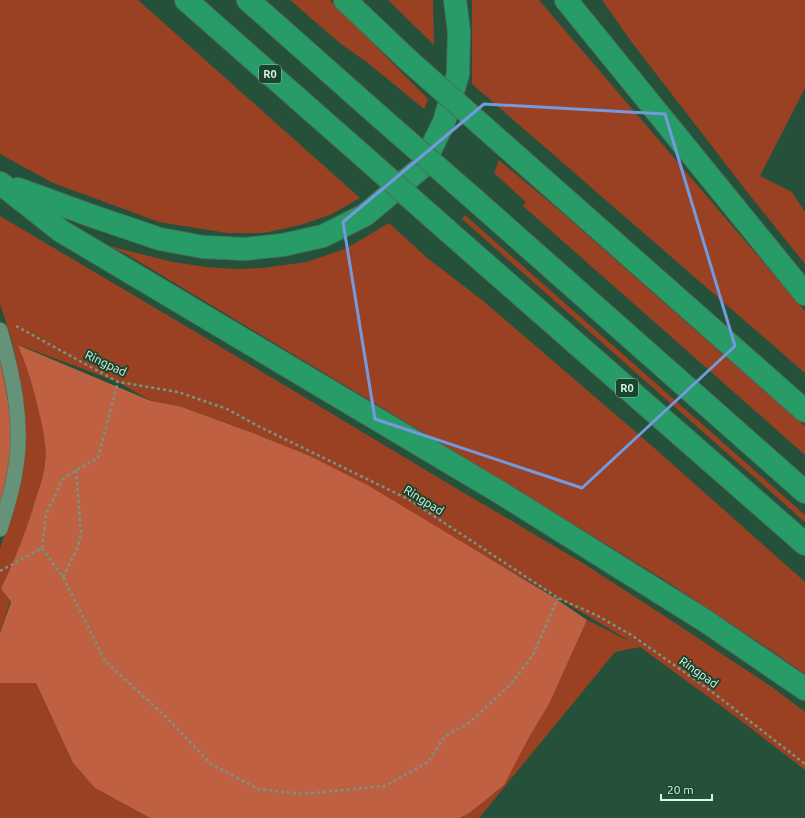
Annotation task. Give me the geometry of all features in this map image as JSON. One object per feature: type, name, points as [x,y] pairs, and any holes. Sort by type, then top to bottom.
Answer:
[{"type":"highway","name":"R0","points":[[186,0],[805,544]]},
{"type":"highway","points":[[248,0],[805,492]]},
{"type":"highway","points":[[345,0],[407,59],[805,411]]},
{"type":"highway","points":[[1,184],[160,239],[202,247],[245,250],[283,245],[323,236],[364,215],[422,167],[444,122],[458,74],[459,32],[456,0]]},
{"type":"highway","points":[[566,0],[805,294]]},
{"type":"highway","points":[[586,0],[684,145]]},
{"type":"highway","points":[[1,184],[60,231],[501,493],[704,620],[805,689]]},
{"type":"street","points":[[0,529],[9,501],[15,472],[18,440],[18,418],[6,327]]},
{"type":"path","name":"Ringpad","points":[[6,327],[118,382],[178,392],[227,409],[260,427],[408,499],[558,598],[596,614],[633,636],[711,691],[805,764]]},
{"type":"path","points":[[118,382],[98,458],[63,479],[46,514],[42,548],[63,577],[106,660],[166,717],[211,764],[258,790],[303,794],[385,786],[428,762],[445,736],[470,723],[512,684],[533,655],[558,598]]},
{"type":"path","points":[[63,577],[78,547],[81,533],[76,470]]},
{"type":"path","points":[[0,570],[42,548]]},
{"type":"highlighted area","points":[[484,104],[665,114],[735,346],[582,488],[375,419],[343,222]]},
{"type":"shaded area","points":[[0,0],[138,0],[360,198],[330,215],[300,225],[264,233],[227,233],[159,222],[53,183],[0,154]]},
{"type":"shaded area","points":[[290,0],[330,0],[428,99],[424,109],[368,63],[341,44]]},
{"type":"shaded area","points":[[388,0],[433,0],[434,45]]},
{"type":"shaded area","points":[[472,0],[539,0],[805,311],[805,373],[472,84]]},
{"type":"shaded area","points":[[602,0],[805,0],[805,88],[760,176],[792,192],[805,212],[805,264],[633,44]]},
{"type":"shaded area","points":[[499,160],[567,217],[805,426],[805,455],[523,206],[526,202],[494,173]]},
{"type":"shaded area","points":[[465,215],[805,515],[805,522],[462,219]]},
{"type":"shaded area","points":[[0,216],[581,562],[772,687],[805,712],[805,770],[740,720],[640,647],[615,652],[479,818],[459,818],[468,814],[527,741],[549,704],[587,620],[633,643],[558,598],[477,552],[440,533],[310,456],[179,406],[151,401],[118,382],[19,345],[35,394],[43,427],[45,439],[45,461],[44,473],[31,517],[18,552],[1,589],[10,602],[0,632],[0,548],[13,512],[22,477],[25,448],[22,398],[13,345],[0,304]]},
{"type":"shaded area","points":[[389,223],[426,257],[482,300],[652,446],[805,582],[805,674],[663,579],[128,255],[109,246],[173,262],[206,267],[236,269],[262,268],[307,262],[347,248]]},
{"type":"shaded area","points":[[18,345],[151,401],[179,406],[310,456],[369,486],[555,598],[587,620],[549,704],[527,741],[504,785],[468,814],[459,818],[150,818],[95,788],[73,763],[36,683],[0,684],[0,633],[11,602],[1,589],[29,522],[42,481],[45,457],[44,437],[37,403]]},
{"type":"shaded area","points":[[0,359],[9,407],[11,454],[0,507]]},
{"type":"shaded area","points":[[0,683],[36,683],[73,763],[95,788],[150,818],[0,818]]}]
